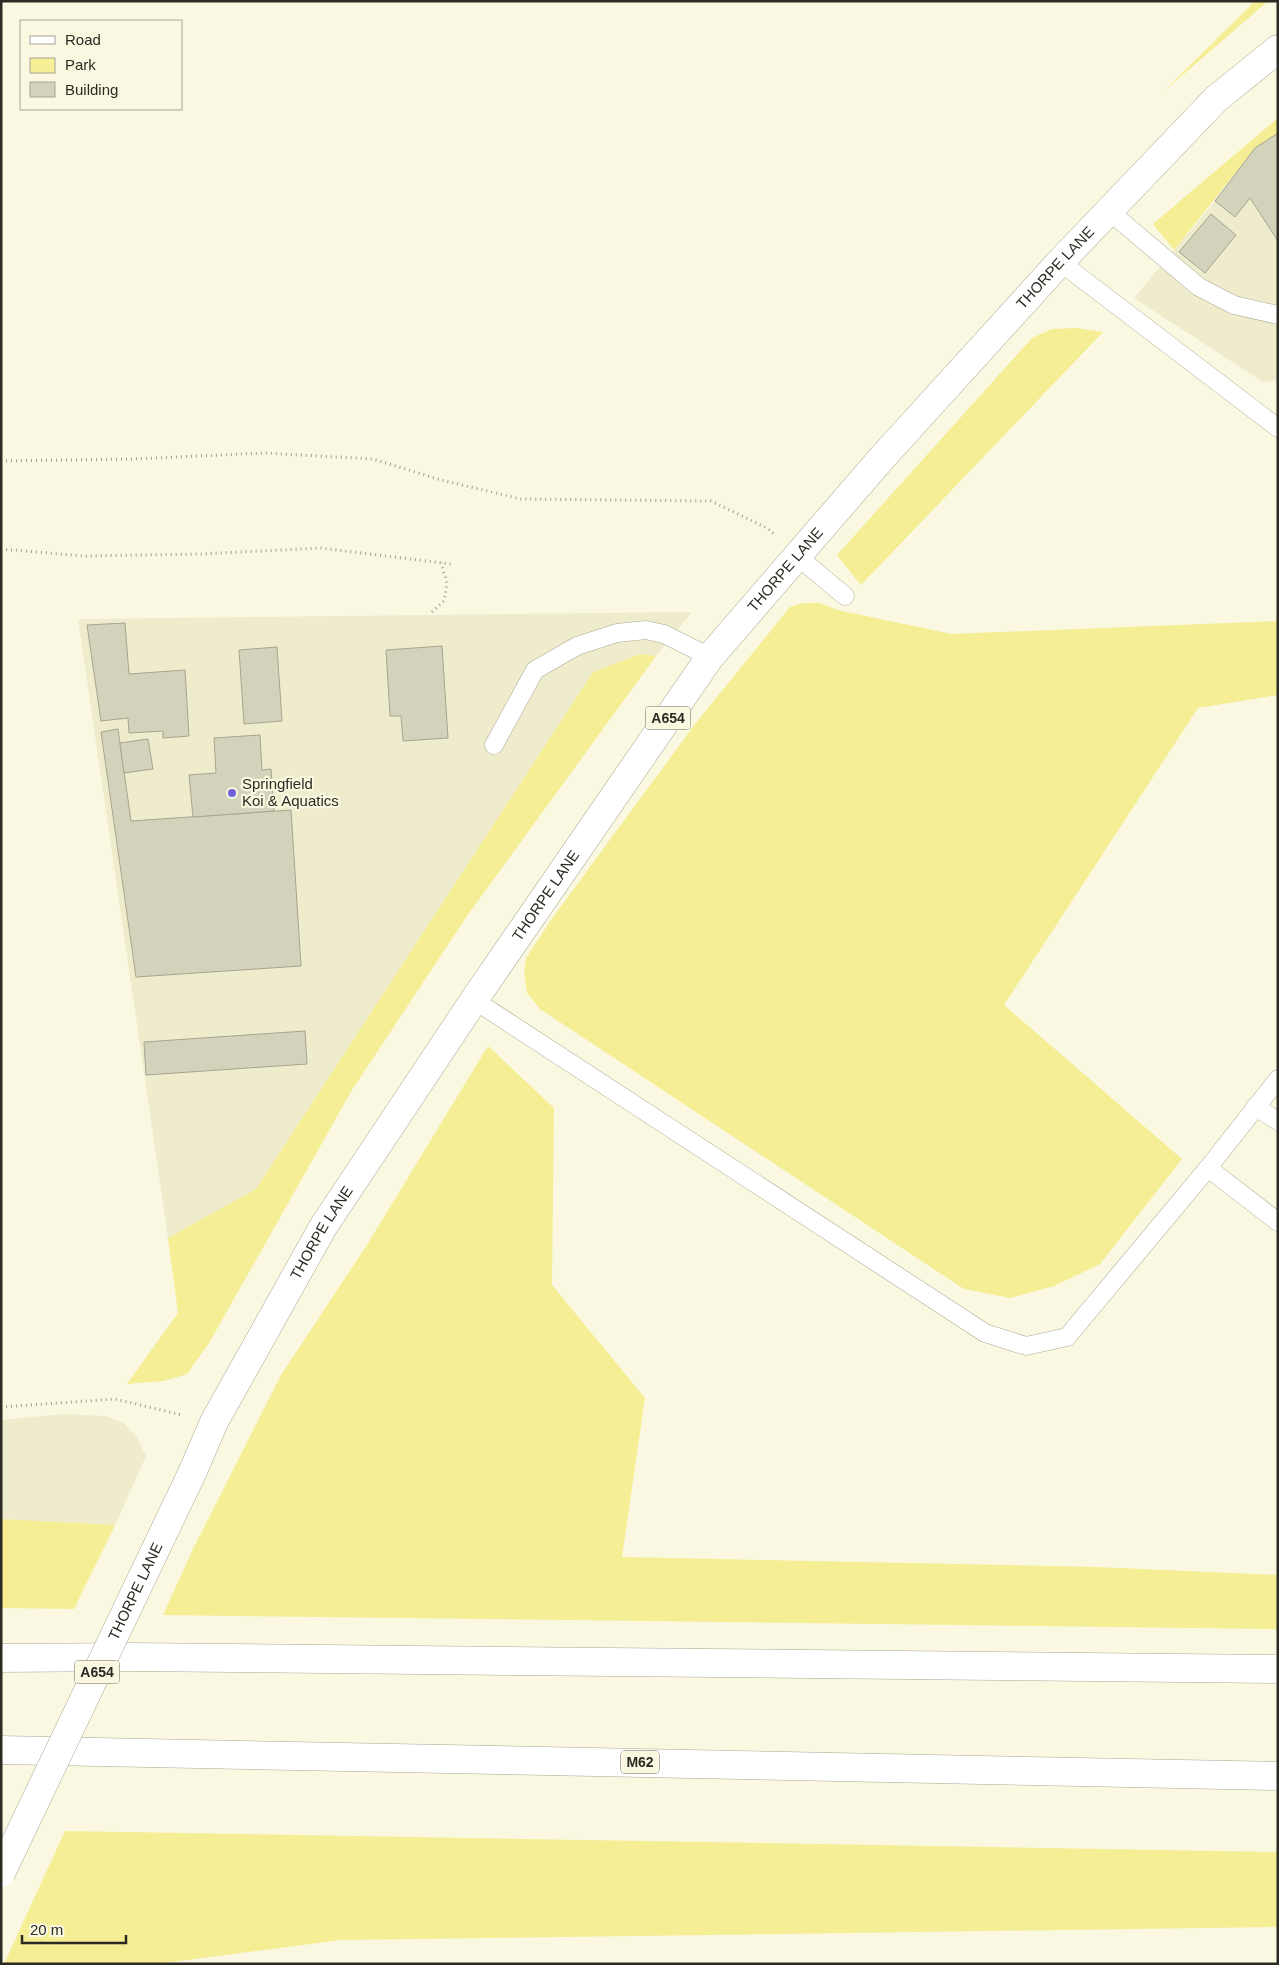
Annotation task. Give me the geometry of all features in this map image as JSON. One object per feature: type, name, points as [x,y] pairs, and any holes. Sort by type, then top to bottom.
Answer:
[{"type":"main road","name":"THORPE LANE","points":[[1,1873],[214,1422],[323,1227],[474,1000],[710,657],[881,459],[1060,262],[1216,99],[1274,56]]},
{"type":"main road","points":[[1,1658],[142,1657],[1278,1669]]},
{"type":"main road","name":"M62","points":[[1,1750],[1278,1776]]},
{"type":"lane","points":[[1109,211],[1199,287],[1234,305],[1278,315]]},
{"type":"lane","points":[[1060,262],[1278,428]]},
{"type":"lane","points":[[797,556],[844,596]]},
{"type":"lane","points":[[494,745],[535,670],[577,646],[617,633],[646,630],[664,634],[710,657]]},
{"type":"lane","points":[[474,1000],[985,1333],[1026,1346],[1067,1337],[1208,1168],[1278,1079]]},
{"type":"lane","points":[[1255,1107],[1278,1121]]},
{"type":"lane","points":[[1208,1168],[1278,1222]]},
{"type":"path","points":[[1,461],[132,459],[265,453],[373,459],[441,480],[521,499],[711,500],[767,528],[797,556]]},
{"type":"path","points":[[1,549],[84,556],[201,554],[321,548],[450,564]]},
{"type":"path","points":[[432,612],[444,601],[447,583],[441,563]]},
{"type":"path","points":[[1,1407],[115,1399],[214,1422]]},
{"type":"shaded area","points":[[1278,133],[1278,380],[1263,382],[1134,298],[1215,201],[1255,148]]},
{"type":"shaded area","points":[[692,612],[656,656],[639,654],[593,672],[256,1189],[168,1238],[78,619]]},
{"type":"shaded area","points":[[63,1414],[105,1416],[124,1423],[137,1438],[146,1456],[115,1525],[1,1519],[1,1420]]},
{"type":"green space","points":[[1255,1],[1268,1],[1163,92]]},
{"type":"green space","points":[[1278,118],[1278,133],[1255,148],[1174,250],[1153,224]]},
{"type":"green space","points":[[1077,328],[1103,332],[861,585],[837,555],[1032,338],[1052,329]]},
{"type":"green space","points":[[803,603],[820,603],[837,610],[952,634],[1278,621],[1278,695],[1198,708],[1004,1005],[1182,1159],[1100,1264],[1054,1286],[1010,1298],[964,1289],[540,1009],[527,993],[524,974],[526,958],[551,920],[695,724],[790,607]]},
{"type":"green space","points":[[640,654],[656,656],[467,916],[352,1090],[209,1343],[187,1374],[164,1381],[127,1384],[178,1313],[168,1238],[256,1189],[593,672]]},
{"type":"green space","points":[[488,1046],[554,1108],[552,1285],[645,1398],[622,1557],[1097,1567],[1278,1575],[1278,1629],[163,1615],[193,1549],[281,1375],[367,1245]]},
{"type":"green space","points":[[1,1519],[115,1525],[74,1609],[1,1608]]},
{"type":"green space","points":[[65,1831],[1278,1852],[1278,1927],[341,1940],[157,1964],[4,1964]]},
{"type":"building","points":[[1278,133],[1278,241],[1250,198],[1235,217],[1215,201],[1255,148]]},
{"type":"building","points":[[1211,214],[1236,235],[1205,273],[1179,252]]},
{"type":"building","points":[[125,623],[129,674],[185,670],[189,736],[163,738],[163,731],[129,733],[128,718],[101,721],[87,625]]},
{"type":"building","points":[[442,646],[448,738],[403,741],[401,716],[390,716],[386,650]]},
{"type":"building","points":[[277,647],[282,721],[244,724],[239,650]]},
{"type":"building","points":[[118,729],[131,821],[291,810],[301,966],[136,977],[101,732]]},
{"type":"building","name":"Springfield Koi & Aquatics","points":[[260,735],[262,770],[271,769],[274,811],[193,817],[189,775],[216,773],[214,738]]},
{"type":"building","points":[[148,739],[153,769],[124,773],[120,743]]},
{"type":"building","points":[[305,1031],[307,1064],[146,1075],[144,1042]]},
{"type":"place","name":"Springfield Koi & Aquatics","points":[[232,793]]}]
